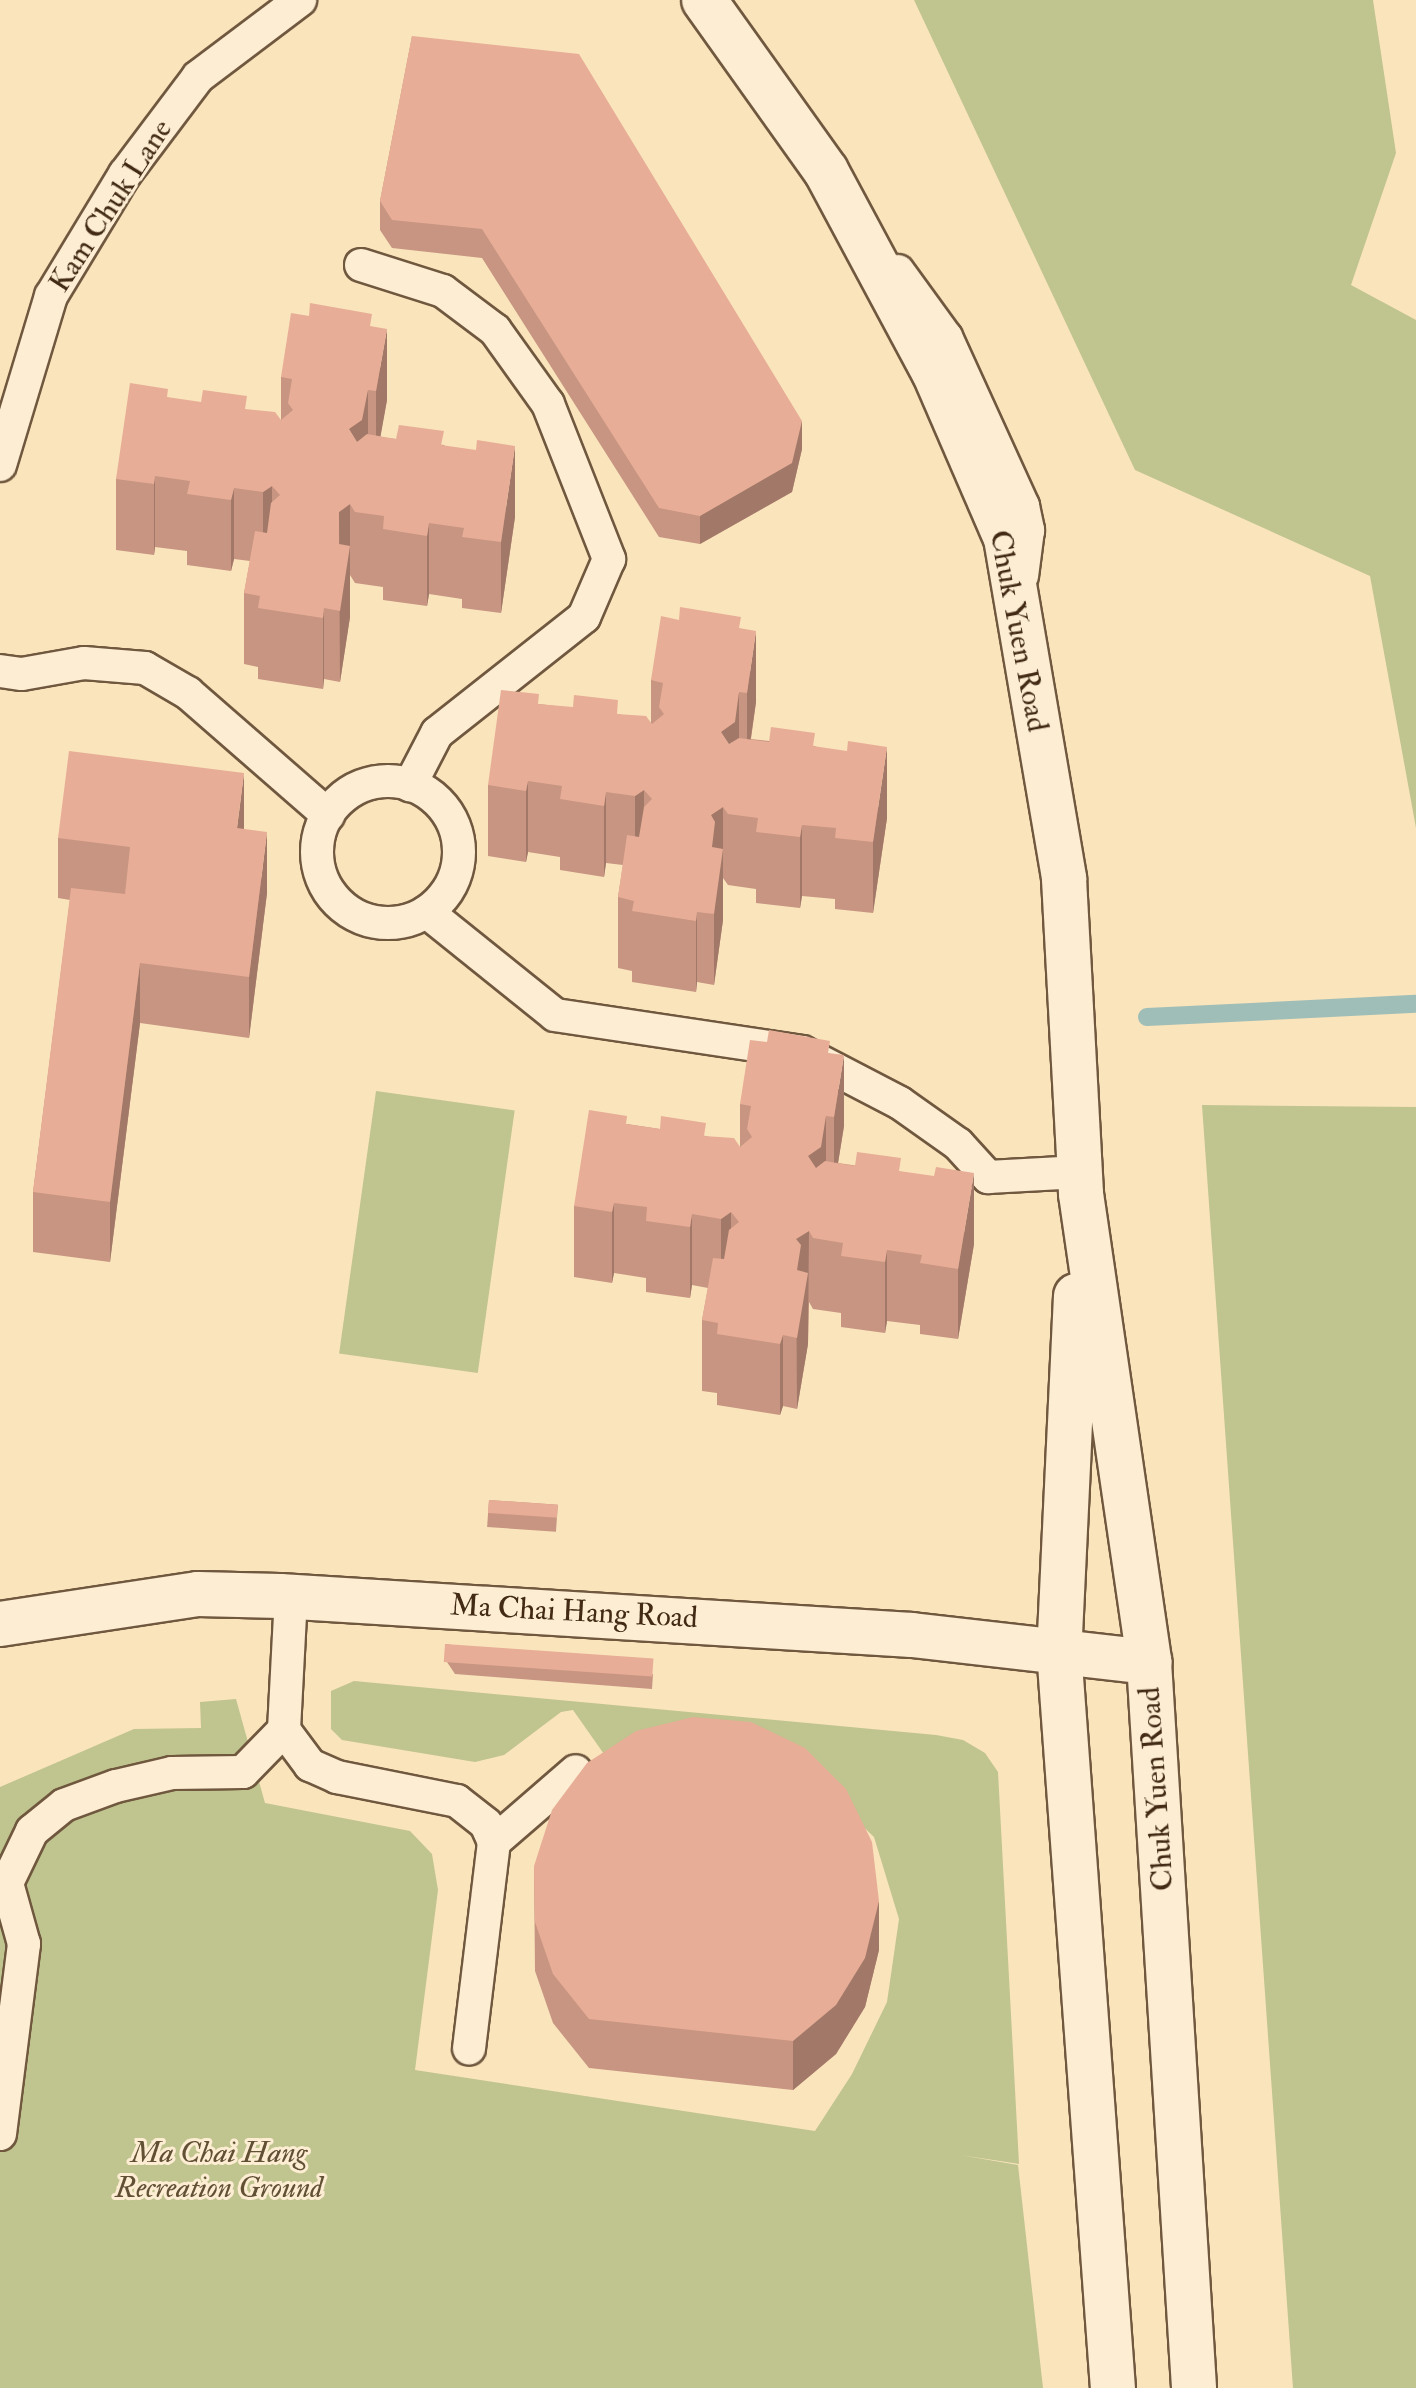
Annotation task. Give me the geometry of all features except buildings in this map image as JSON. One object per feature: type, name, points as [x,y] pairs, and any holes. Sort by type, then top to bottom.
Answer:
[{"type":"main road","name":"Chuk Yuen Road","points":[[704,0],[826,171],[934,372],[1006,538],[1064,879],[1081,1183],[1149,1662],[1194,2388]]},
{"type":"main road","name":"Chuk Yuen Road","points":[[1081,1183],[1059,1650],[1113,2388]]},
{"type":"main road","name":"Ma Chai Hang Road","points":[[0,1624],[198,1594],[291,1596],[567,1610],[1059,1650],[1149,1662]]},
{"type":"lane","name":"Kam Chuk Lane","points":[[0,465],[51,296],[125,174],[198,77],[300,0]]},
{"type":"lane","points":[[361,265],[443,291],[495,330],[548,404],[609,559],[584,617],[437,733],[410,785]]},
{"type":"lane","points":[[0,671],[22,674],[84,663],[145,668],[188,693],[328,815]]},
{"type":"lane","points":[[364,785],[410,785],[446,811],[458,843],[455,877],[427,912],[381,923],[358,917],[339,904],[318,861],[319,837],[328,815],[343,797],[364,785]]},
{"type":"lane","points":[[427,912],[555,1015],[802,1052],[900,1103],[958,1144],[988,1177],[1081,1183]]},
{"type":"lane","points":[[291,1596],[284,1730],[310,1765],[337,1777],[457,1801],[486,1824],[494,1842],[469,2048]]},
{"type":"lane","points":[[0,2134],[24,1944],[7,1883],[32,1831],[64,1805],[116,1786],[172,1773],[243,1772],[284,1730]]},
{"type":"lane","points":[[494,1842],[576,1771]]},
{"type":"green space","points":[[914,0],[1373,0],[1396,153],[1351,285],[1416,320],[1416,828],[1370,576],[1135,470]]},
{"type":"green space","points":[[376,1091],[515,1110],[478,1373],[339,1353]]},
{"type":"green space","points":[[1202,1105],[1416,1107],[1416,2388],[1293,2388]]},
{"type":"green space","name":"Ma Chai Hang Recreation Ground","points":[[354,1681],[936,1735],[963,1740],[985,1753],[998,1772],[1019,2164],[960,2155],[1018,2165],[1043,2388],[0,2388],[0,1787],[134,1729],[201,1728],[200,1702],[236,1699],[265,1803],[410,1831],[432,1854],[438,1890],[415,2070],[815,2131],[852,2074],[887,2002],[899,1919],[874,1837],[827,1792],[618,1774],[573,1710],[561,1712],[504,1755],[475,1762],[342,1740],[331,1729],[331,1691]]},
{"type":"waterway","points":[[1147,1017],[1416,1004]]}]
